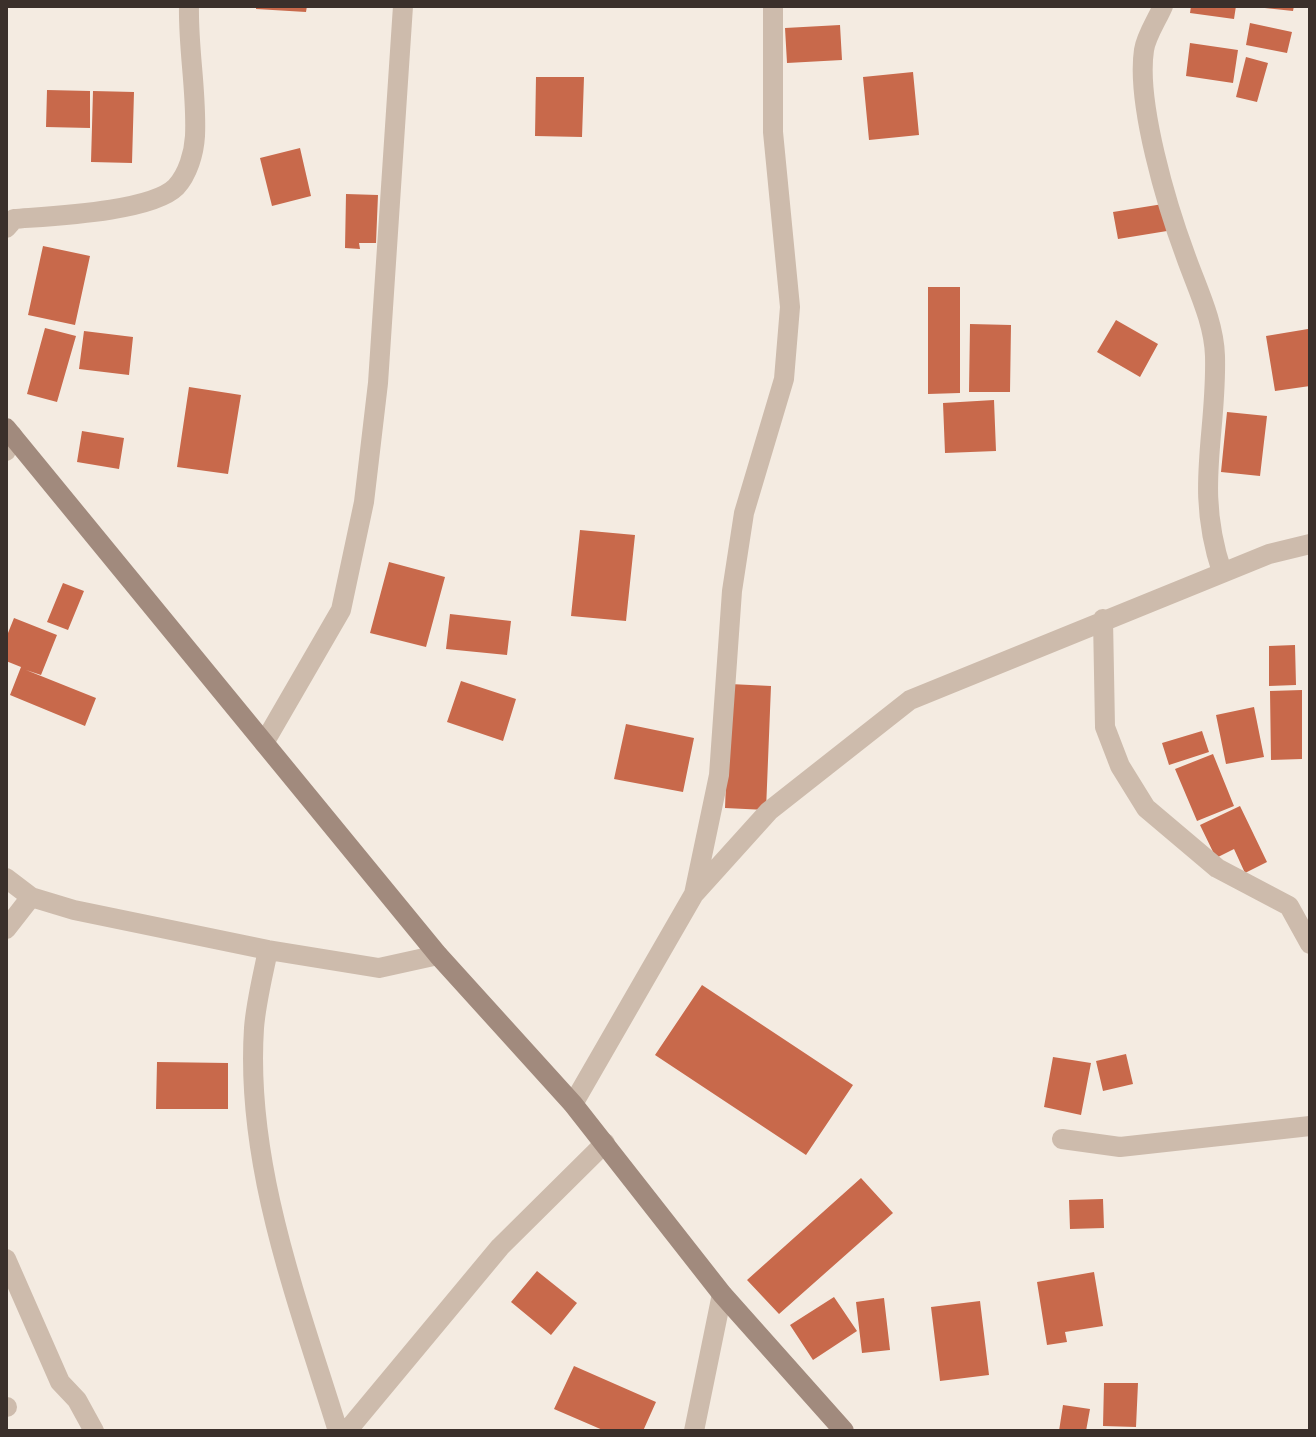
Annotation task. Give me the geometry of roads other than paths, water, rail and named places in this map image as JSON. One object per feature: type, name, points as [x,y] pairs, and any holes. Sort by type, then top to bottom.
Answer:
[{"type":"main road","points":[[8,438],[438,955],[573,1104],[722,1294],[844,1431]]},
{"type":"street","points":[[6,228],[14,219],[138,205],[175,188],[190,164],[195,135],[188,45],[189,6]]},
{"type":"street","points":[[264,743],[341,610],[364,502],[378,383],[403,6]]},
{"type":"street","points":[[694,894],[719,775],[732,591],[744,513],[784,379],[790,307],[773,132],[773,6]]},
{"type":"street","points":[[1163,6],[1144,47],[1142,85],[1169,211],[1203,300],[1215,354],[1205,494],[1213,544],[1222,572]]},
{"type":"street","points":[[573,1104],[694,894],[769,811],[910,700],[1222,572],[1269,554],[1310,544]]},
{"type":"street","points":[[1103,619],[1105,727],[1120,766],[1146,808],[1217,868],[1289,906],[1310,944]]},
{"type":"street","points":[[6,878],[31,897],[74,910],[268,950],[379,968],[438,955]]},
{"type":"street","points":[[6,929],[31,897]]},
{"type":"street","points":[[268,950],[254,1027],[262,1160],[286,1263],[338,1431]]},
{"type":"street","points":[[1062,1139],[1120,1147],[1310,1126]]},
{"type":"street","points":[[347,1431],[500,1247],[605,1143]]},
{"type":"street","points":[[6,1259],[60,1382],[77,1400],[94,1431]]},
{"type":"street","points":[[694,1431],[722,1294]]}]
